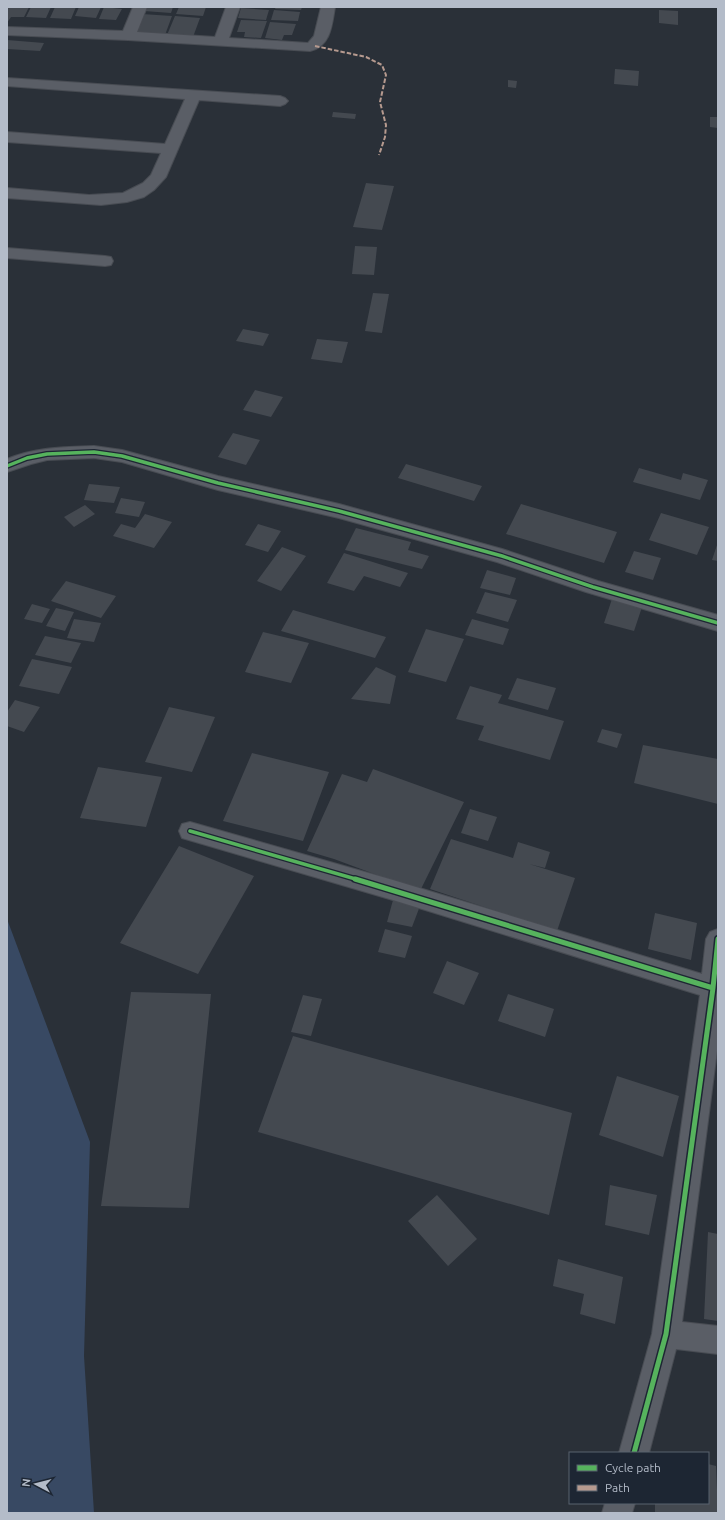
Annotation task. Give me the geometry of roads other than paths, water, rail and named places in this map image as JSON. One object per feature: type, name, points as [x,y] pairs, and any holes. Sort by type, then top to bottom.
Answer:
[{"type":"street","points":[[128,36],[140,7]]},
{"type":"street","points":[[220,42],[233,7]]},
{"type":"street","points":[[7,31],[128,36],[302,48],[315,46],[320,40],[328,7]]},
{"type":"street","points":[[7,82],[280,101]]},
{"type":"street","points":[[7,194],[112,200],[125,198],[140,192],[151,186],[158,177],[194,95]]},
{"type":"street","points":[[7,137],[170,149]]},
{"type":"street","points":[[7,253],[105,261]]},
{"type":"street","points":[[7,466],[28,458],[47,454],[94,452],[122,456],[218,482],[339,511],[502,556],[593,587],[718,623]]},
{"type":"street","points":[[190,831],[393,890],[714,988]]},
{"type":"street","points":[[634,1452],[666,1334],[714,988],[718,939]]},
{"type":"street","points":[[666,1334],[718,1340]]},
{"type":"water","points":[[7,919],[90,1142],[84,1356],[94,1513],[7,1513]]}]
